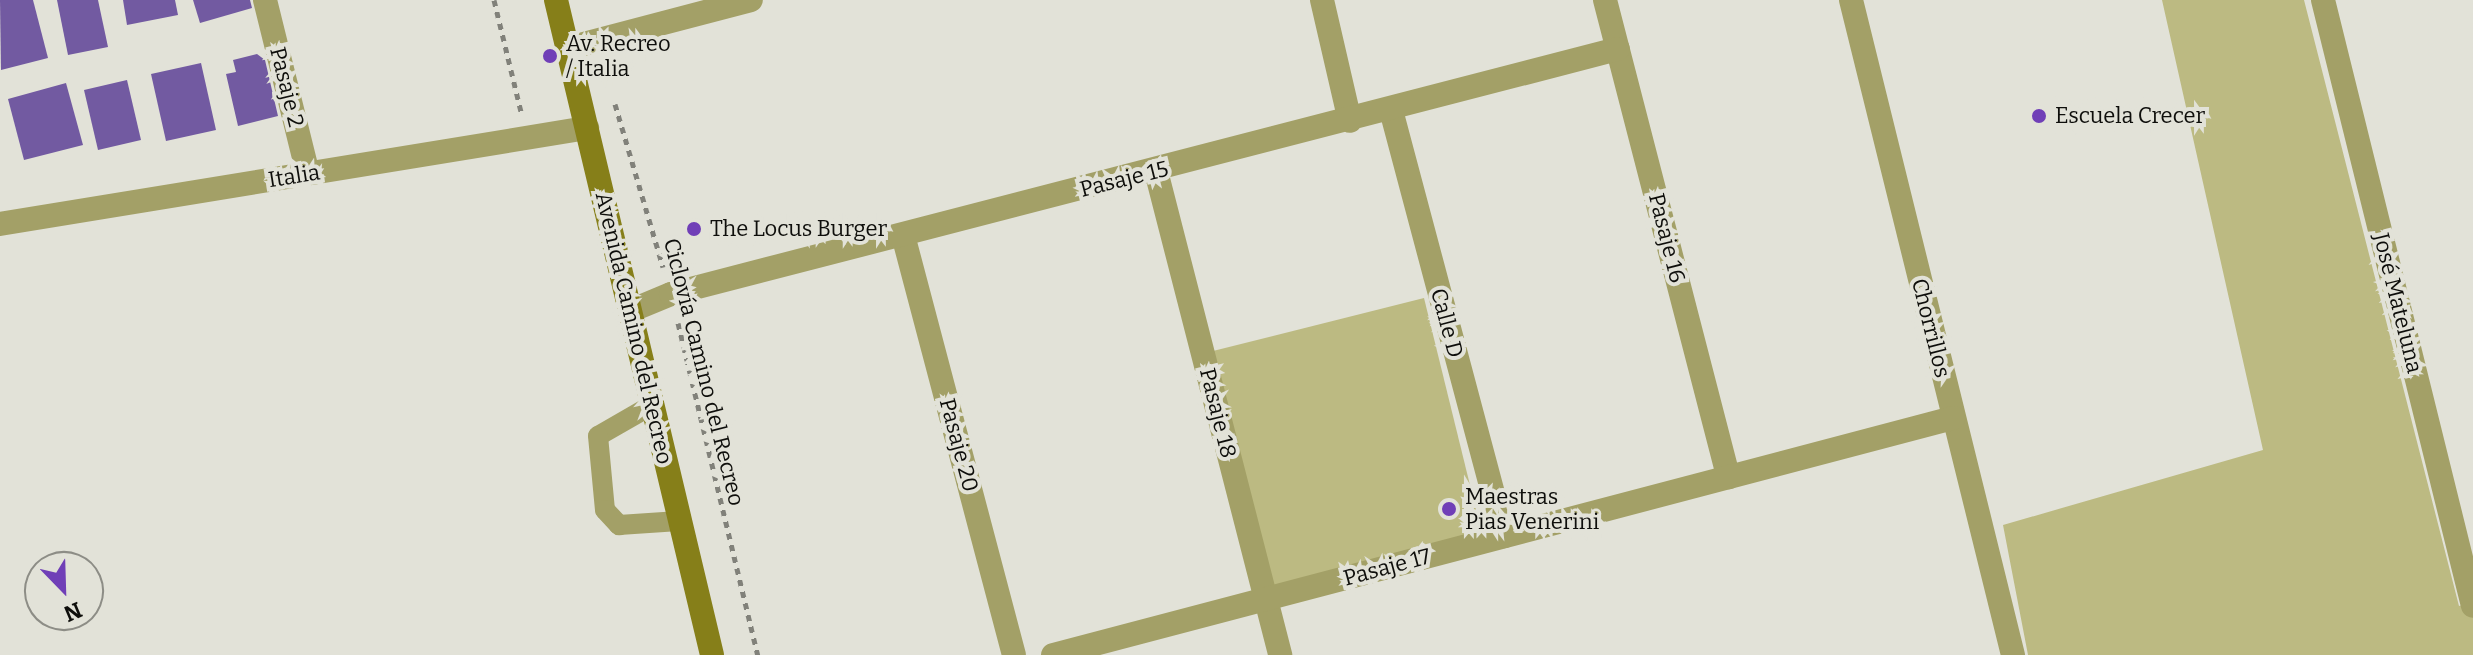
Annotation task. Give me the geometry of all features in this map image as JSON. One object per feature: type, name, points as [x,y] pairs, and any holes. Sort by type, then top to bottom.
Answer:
[{"type":"street","name":"Pasaje 2","points":[[265,0],[308,174]]},
{"type":"street","name":"Avenida Camino del Recreo","points":[[556,0],[712,655]]},
{"type":"street","points":[[568,48],[751,0]]},
{"type":"street","points":[[1322,0],[1350,121]]},
{"type":"street","name":"Pasaje 16","points":[[1605,0],[1728,477]]},
{"type":"street","name":"Chorrillos","points":[[1851,0],[2013,655]]},
{"type":"street","name":"José Mateluna","points":[[2323,0],[2473,606]]},
{"type":"street","name":"Pasaje 15","points":[[630,311],[671,294],[1350,121],[1618,49]]},
{"type":"street","name":"Calle D","points":[[1391,110],[1504,536]]},
{"type":"street","name":"Italia","points":[[0,224],[587,128]]},
{"type":"street","name":"Pasaje 18","points":[[1156,171],[1280,655]]},
{"type":"street","name":"Pasaje 20","points":[[903,235],[1014,655]]},
{"type":"street","name":"Pasaje 17","points":[[1053,655],[1953,418]]},
{"type":"lane","points":[[652,405],[598,436],[605,510],[619,525],[679,521]]},
{"type":"path","points":[[494,0],[522,118]]},
{"type":"path","name":"Ciclovía Camino del Recreo","points":[[613,98],[671,294],[758,655]]},
{"type":"shaded area","points":[[2162,0],[2304,0],[2459,606],[2473,602],[2473,655],[2028,655],[2003,525],[2263,450]]},
{"type":"shaded area","points":[[1424,298],[1482,534],[1267,587],[1209,352]]},
{"type":"building","points":[[0,0],[33,0],[48,58],[1,70]]},
{"type":"building","points":[[57,0],[98,0],[108,47],[68,55]]},
{"type":"building","points":[[123,0],[175,0],[178,15],[127,25]]},
{"type":"building","points":[[193,0],[250,0],[252,8],[200,23]]},
{"type":"building","points":[[257,54],[265,60],[278,116],[238,126],[226,74],[236,72],[233,60]]},
{"type":"building","points":[[201,63],[216,130],[166,141],[151,74]]},
{"type":"building","points":[[127,80],[141,140],[98,150],[84,90]]},
{"type":"building","points":[[66,83],[83,145],[24,160],[8,99]]},
{"type":"place","name":"Av. Recreo / Italia","points":[[550,56]]},
{"type":"place","name":"Escuela Crecer","points":[[2039,116]]},
{"type":"place","name":"The Locus Burger","points":[[694,229]]},
{"type":"place","name":"Maestras Pias Venerini","points":[[1449,509]]}]
